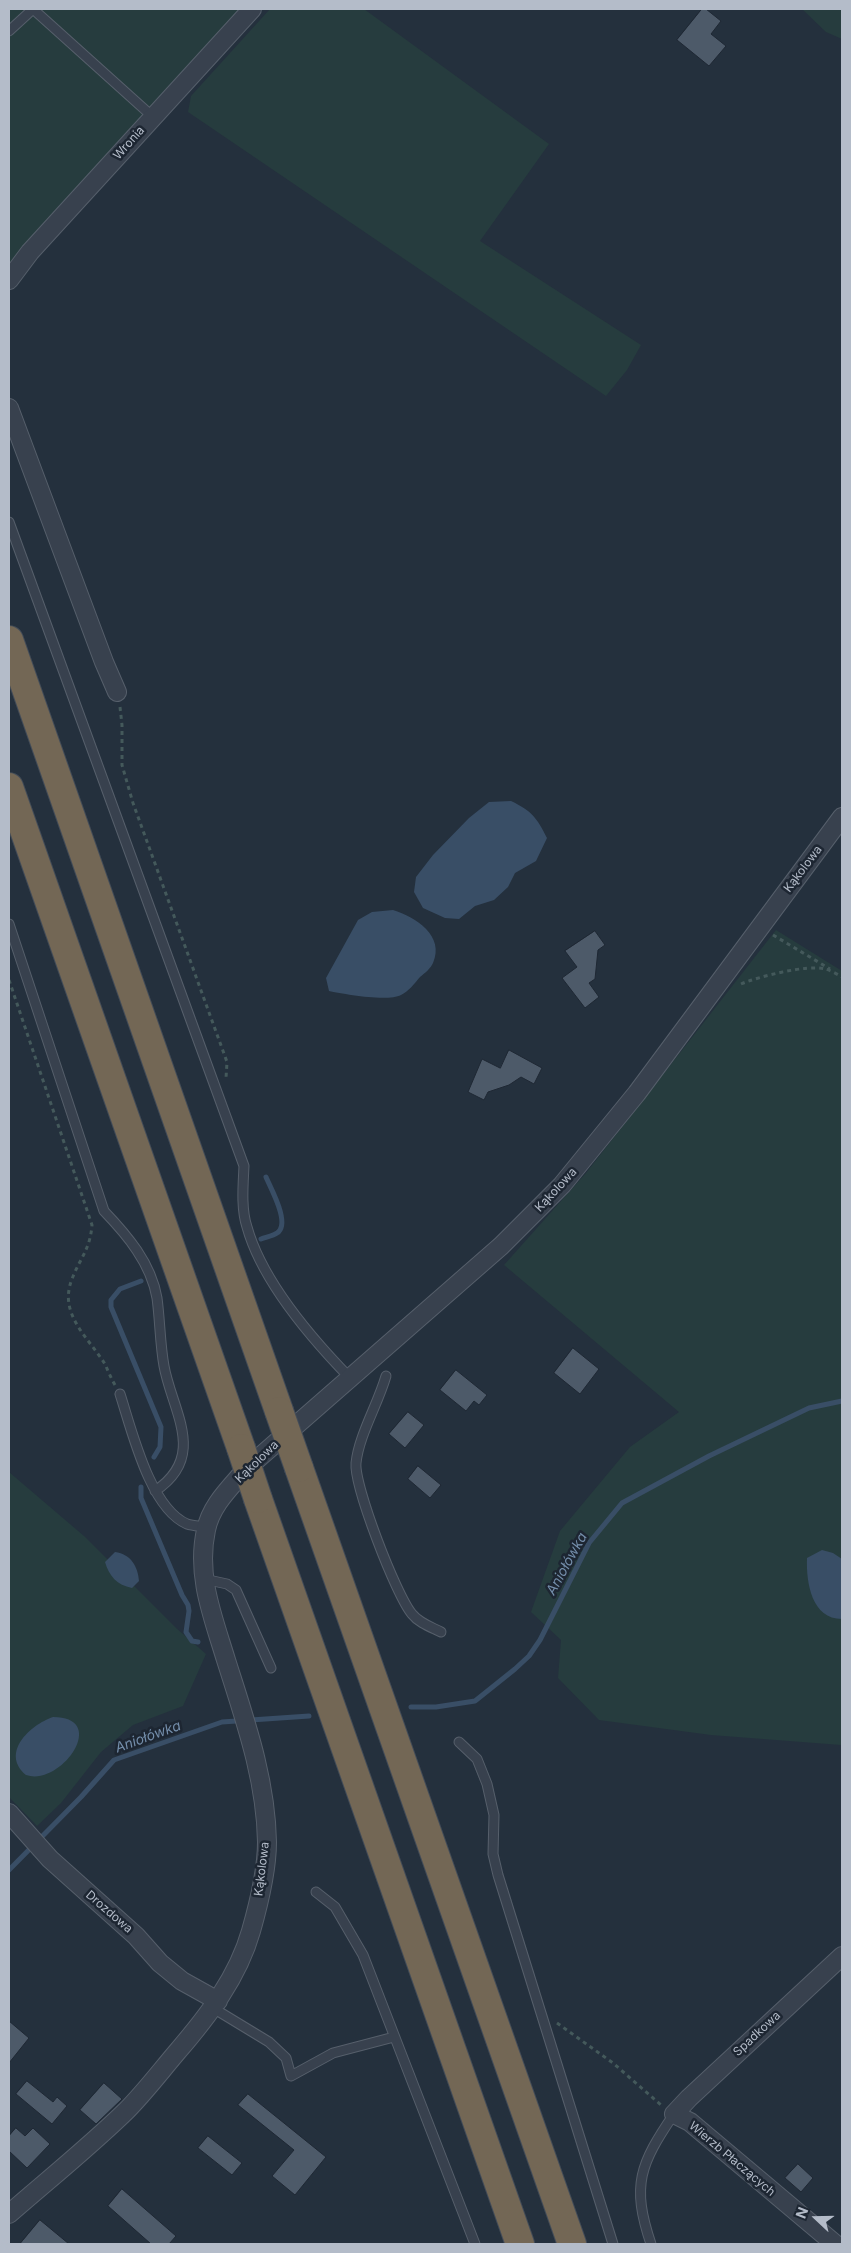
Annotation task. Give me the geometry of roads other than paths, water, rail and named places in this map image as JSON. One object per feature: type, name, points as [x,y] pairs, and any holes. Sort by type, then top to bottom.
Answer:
[{"type":"highway","points":[[9,640],[572,2244]]},
{"type":"highway","points":[[9,787],[520,2244]]},
{"type":"street","name":"Wronia","points":[[9,280],[30,252],[252,9]]},
{"type":"street","points":[[9,408],[101,653],[118,692]]},
{"type":"street","name":"Kąkolowa","points":[[9,2214],[128,2109],[215,2004],[232,1977],[251,1933],[261,1890],[267,1843],[263,1798],[253,1746],[205,1592],[201,1558],[206,1527],[216,1504],[246,1469],[501,1246],[562,1185],[637,1094],[842,817]]},
{"type":"street","name":"Drozdowa","points":[[9,1813],[81,1888],[136,1936],[160,1963],[215,2004]]},
{"type":"street","name":"Spadkowa","points":[[674,2114],[842,1956]]},
{"type":"street","name":"Wierzb Płaczących","points":[[674,2114],[690,2122],[835,2244]]},
{"type":"lane","points":[[9,31],[33,9],[153,117]]},
{"type":"lane","points":[[9,522],[244,1166],[243,1189],[246,1226],[257,1254],[272,1282],[318,1345],[350,1378]]},
{"type":"lane","points":[[9,924],[104,1211],[130,1238],[148,1270],[156,1295],[164,1367],[183,1428],[184,1443],[176,1468],[167,1484],[155,1491]]},
{"type":"lane","points":[[386,1376],[359,1450],[356,1465],[358,1485],[394,1582],[411,1613],[418,1620],[441,1632]]},
{"type":"lane","points":[[120,1394],[155,1491],[160,1500],[172,1514],[187,1524],[206,1527]]},
{"type":"lane","points":[[204,1578],[227,1584],[236,1590],[271,1668]]},
{"type":"lane","points":[[460,1742],[476,1759],[487,1784],[494,1815],[493,1854],[614,2244]]},
{"type":"lane","points":[[316,1892],[335,1907],[363,1956],[475,2244]]},
{"type":"lane","points":[[215,2004],[269,2042],[286,2058],[291,2076],[333,2053],[394,2037]]},
{"type":"lane","points":[[652,2244],[640,2204],[642,2172],[654,2143],[674,2114]]},
{"type":"water","points":[[511,801],[524,808],[533,816],[547,838],[536,861],[515,873],[508,887],[494,900],[475,906],[459,919],[445,918],[423,908],[414,892],[416,877],[433,855],[469,818],[489,802]]},
{"type":"water","points":[[393,910],[411,917],[432,936],[436,953],[431,967],[406,992],[395,997],[365,997],[329,991],[326,978],[358,920],[372,912]]},
{"type":"water","points":[[822,1550],[833,1553],[842,1559],[842,1619],[824,1613],[817,1606],[810,1588],[807,1558]]},
{"type":"water","points":[[115,1552],[125,1555],[135,1566],[139,1581],[132,1588],[118,1582],[109,1572],[105,1562]]},
{"type":"water","points":[[53,1717],[70,1720],[78,1728],[79,1739],[74,1750],[65,1762],[53,1771],[40,1776],[26,1775],[19,1767],[16,1758],[17,1749],[27,1733],[35,1726]]},
{"type":"waterway","points":[[261,1239],[277,1233],[281,1229],[282,1222],[279,1206],[266,1177]]},
{"type":"waterway","points":[[141,1281],[120,1289],[111,1300],[111,1307],[161,1427],[160,1447],[154,1457]]},
{"type":"waterway","name":"Aniołówka","points":[[411,1707],[436,1707],[475,1701],[529,1656],[540,1640],[589,1543],[622,1503],[709,1456],[809,1408],[842,1401]]},
{"type":"waterway","points":[[141,1487],[141,1498],[188,1605],[186,1632],[192,1641],[198,1642]]},
{"type":"waterway","name":"Aniołówka","points":[[9,1870],[81,1797],[114,1760],[222,1722],[309,1716]]}]
